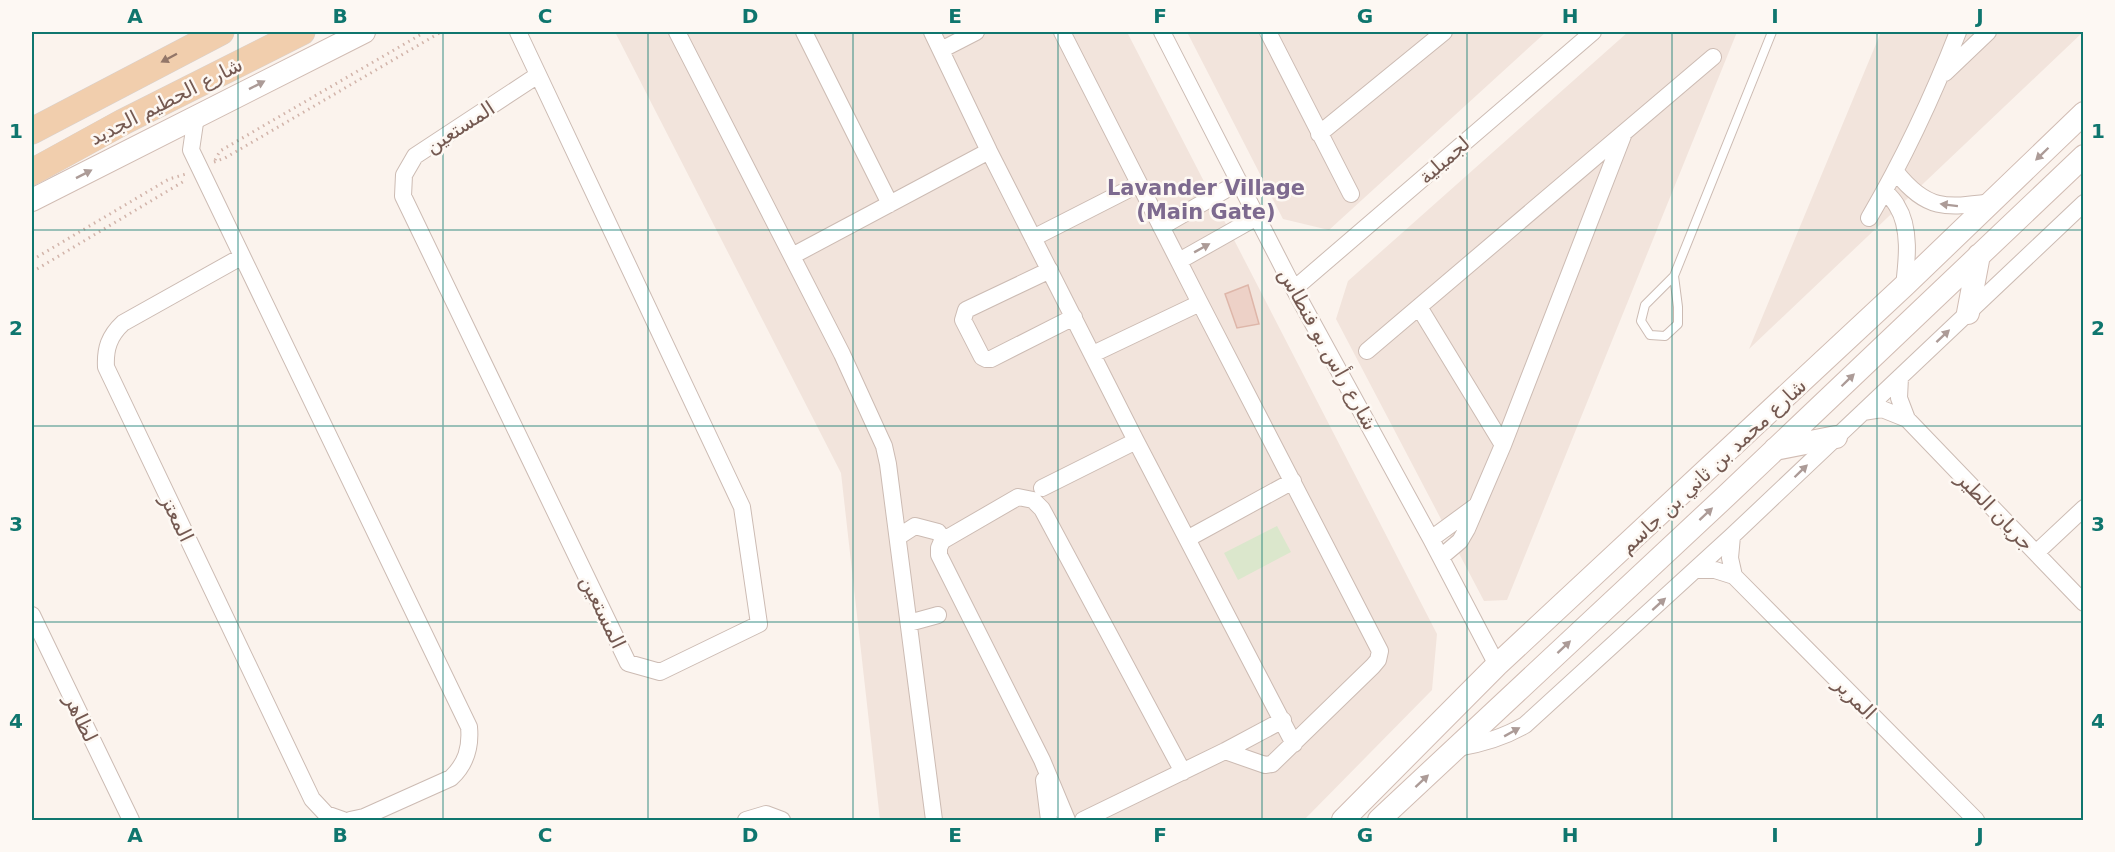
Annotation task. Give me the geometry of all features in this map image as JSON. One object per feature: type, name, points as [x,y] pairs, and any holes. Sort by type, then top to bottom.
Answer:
[{"type":"main road","name":"شارع الحطيم الجديد","points":[[32,131],[221,32]]},
{"type":"main road","name":"شارع الحطيم الجديد","points":[[32,172],[123,122],[302,32]]},
{"type":"main road","points":[[32,200],[364,32]]},
{"type":"main road","name":"شارع محمد بن ثاني بن جاسم","points":[[1343,820],[1497,665],[1600,572],[1904,286],[2084,112]]},
{"type":"main road","name":"شارع محمد بن ثاني بن جاسم","points":[[1379,820],[2084,156]]},
{"type":"main road","points":[[1968,313],[1979,255]]},
{"type":"main road","points":[[1775,449],[1836,437]]},
{"type":"street","name":"المستعين","points":[[518,32],[742,507],[759,624],[660,672],[628,663],[403,196],[404,175],[415,156],[538,75]]},
{"type":"street","points":[[677,32],[842,354],[884,446],[898,537],[934,820]]},
{"type":"street","points":[[804,32],[890,204]]},
{"type":"street","points":[[932,32],[989,151],[1136,441],[1294,744]]},
{"type":"street","points":[[941,50],[976,32]]},
{"type":"street","points":[[1062,32],[1380,651],[1378,660],[1373,666],[1278,759],[1265,765],[1225,751]]},
{"type":"street","name":"شارع رأس بو فنطاس","points":[[1162,32],[1294,290],[1441,557],[1497,665]]},
{"type":"street","points":[[1268,32],[1351,194]]},
{"type":"street","points":[[1319,134],[1444,32]]},
{"type":"street","name":"لجميلية","points":[[1294,290],[1593,32]]},
{"type":"street","points":[[1869,218],[1896,172],[1940,78],[1958,32]]},
{"type":"street","points":[[1940,78],[1988,32]]},
{"type":"street","points":[[1367,351],[1713,57]]},
{"type":"street","points":[[196,116],[191,150],[469,727],[467,755],[458,772],[451,778],[364,817],[350,820]]},
{"type":"street","points":[[1441,557],[1460,541],[1503,446],[1624,132]]},
{"type":"street","points":[[153,138],[173,141],[191,150]]},
{"type":"street","points":[[792,256],[989,151]]},
{"type":"street","points":[[1896,172],[1909,189],[1921,198],[1932,202],[1960,206],[1992,202]]},
{"type":"street","points":[[1161,227],[1239,182]]},
{"type":"street","points":[[1033,238],[1139,184]]},
{"type":"street","points":[[1885,191],[1898,207],[1904,225],[1907,245],[1904,286]]},
{"type":"street","points":[[1457,748],[1482,744],[1505,736],[1525,725],[1732,536],[2084,203]]},
{"type":"street","points":[[1179,261],[1257,217]]},
{"type":"street","name":"المعتز","points":[[241,257],[123,323],[110,338],[106,367],[312,800],[326,814],[343,820]]},
{"type":"street","points":[[1050,270],[966,310],[963,320],[982,357],[991,359],[1074,317]]},
{"type":"street","points":[[1093,354],[1200,303]]},
{"type":"street","points":[[1419,307],[1503,446]]},
{"type":"street","name":"جريان الطير","points":[[1900,377],[1899,398],[1907,419],[2084,603]]},
{"type":"street","name":"جريان الطير","points":[[1863,412],[1882,409],[1907,419]]},
{"type":"street","points":[[1042,488],[1136,441]]},
{"type":"street","points":[[1187,539],[1293,481]]},
{"type":"street","points":[[1067,820],[1042,760],[939,555],[942,541],[1018,497],[1033,500],[1042,509],[1183,772]]},
{"type":"street","points":[[1431,539],[1477,505]]},
{"type":"street","points":[[2036,553],[2084,508]]},
{"type":"street","points":[[898,537],[915,526],[938,532],[944,540]]},
{"type":"street","points":[[1732,536],[1730,558],[1734,576]]},
{"type":"street","points":[[1695,570],[1715,570],[1734,576]]},
{"type":"street","name":"المرير","points":[[1734,576],[1977,820]]},
{"type":"street","name":"لظاهر","points":[[32,615],[131,820]]},
{"type":"street","points":[[909,623],[938,615]]},
{"type":"street","points":[[1083,820],[1283,720]]},
{"type":"street","points":[[1042,760],[1049,820]]},
{"type":"street","points":[[746,820],[766,813],[782,820]]},
{"type":"lane","points":[[1674,276],[1678,324],[1665,336],[1650,335],[1641,321],[1645,305],[1674,276],[1772,32]]},
{"type":"path","points":[[425,32],[220,151],[214,161],[225,158],[441,32]]},
{"type":"path","points":[[32,260],[169,179],[190,174],[176,188],[32,272]]},
{"type":"shaded area","points":[[615,32],[1127,32],[1437,634],[1432,690],[1304,820],[880,820],[841,473]]},
{"type":"shaded area","points":[[1187,32],[1546,32],[1329,230],[1283,219]]},
{"type":"shaded area","points":[[1628,32],[1737,32],[1507,600],[1484,601],[1336,319],[1348,281]]},
{"type":"shaded area","points":[[1881,32],[2083,32],[1749,349]]},
{"type":"green space","points":[[1277,526],[1291,552],[1238,580],[1224,553]]},
{"type":"building","points":[[1248,285],[1259,324],[1237,328],[1225,294]]},
{"type":"district","name":"Lavander Village (Main Gate)","points":[[1206,200]]}]
